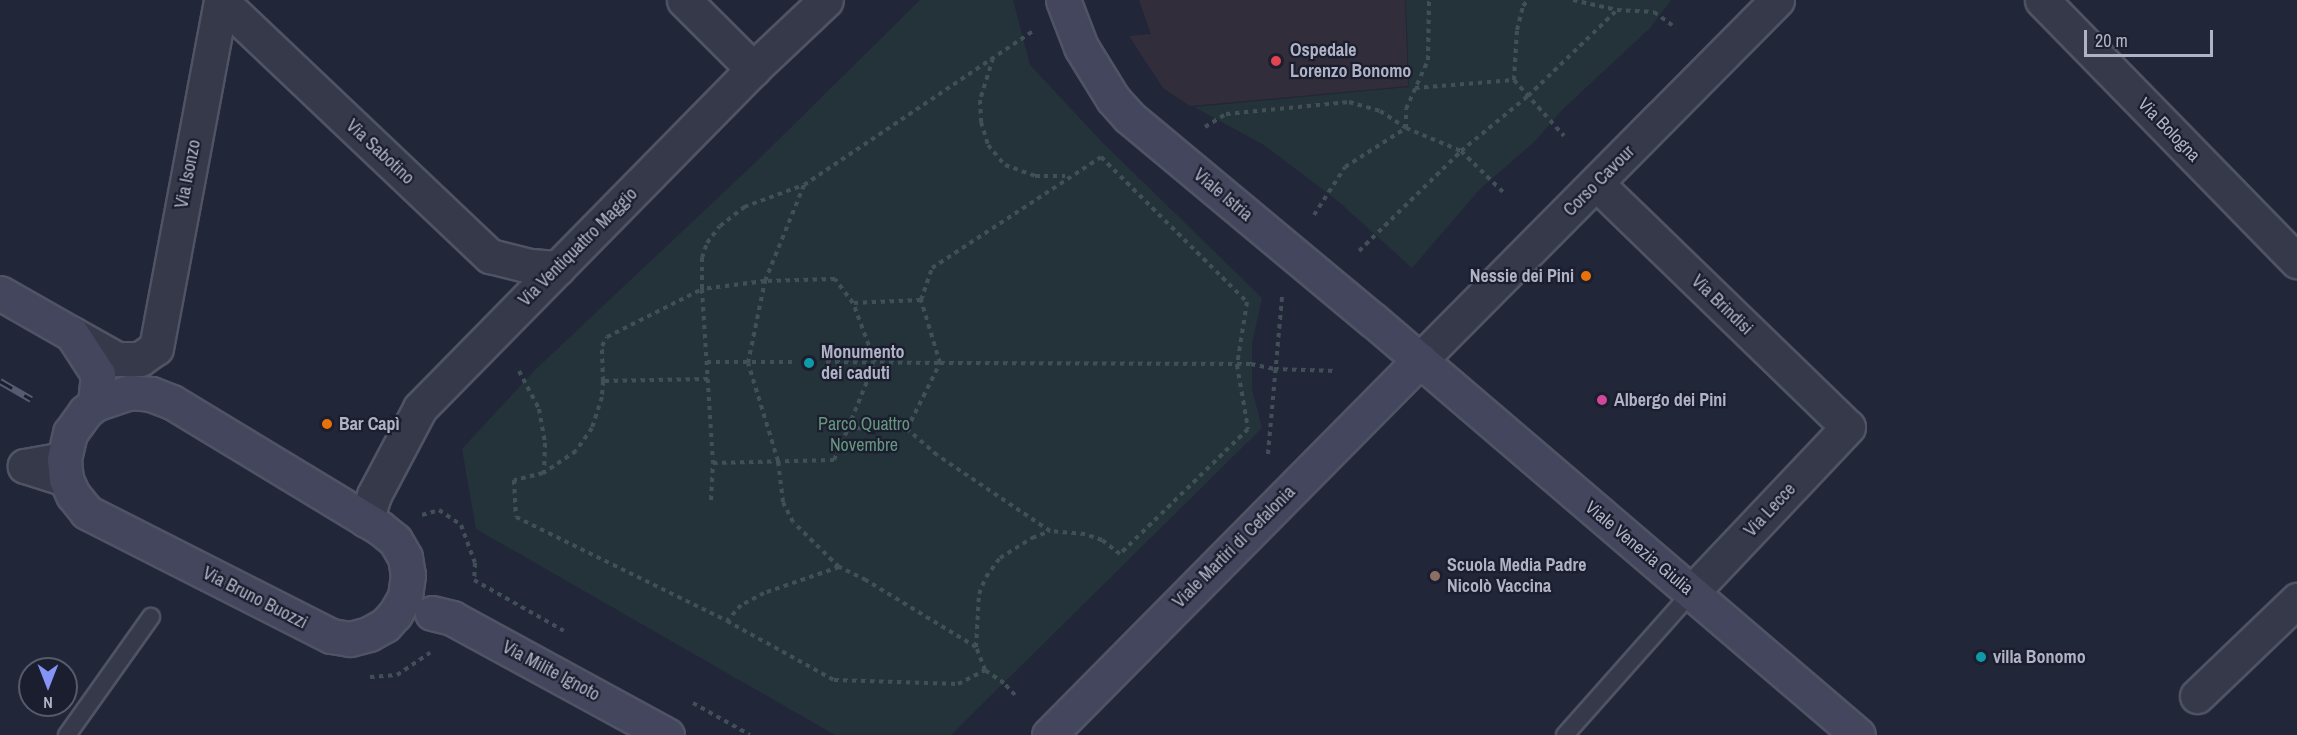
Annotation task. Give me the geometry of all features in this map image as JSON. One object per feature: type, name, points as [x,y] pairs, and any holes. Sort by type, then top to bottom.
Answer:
[{"type":"main road","name":"Viale Istria","points":[[1063,0],[1081,47],[1113,99],[1129,117],[1420,360]]},
{"type":"main road","points":[[0,293],[72,334],[98,374],[95,404]]},
{"type":"main road","name":"Viale Venezia Giulia","points":[[1420,360],[1858,735]]},
{"type":"main road","name":"Viale Martiri di Cefalonia","points":[[1049,735],[1420,360]]},
{"type":"main road","points":[[65,469],[70,433],[76,422],[95,404],[111,396],[129,392],[162,398],[366,520],[394,540],[405,557],[409,585],[432,613]]},
{"type":"main road","name":"Via Bruno Buozzi","points":[[65,469],[73,495],[87,512],[332,636],[350,639],[369,634],[385,625],[395,614],[409,585]]},
{"type":"main road","name":"Via Milite Ignoto","points":[[395,614],[432,613],[452,618],[667,735]]},
{"type":"street","points":[[684,0],[753,69]]},
{"type":"street","name":"Via Ventiquattro Maggio","points":[[366,520],[374,495],[420,408],[753,69],[826,0]]},
{"type":"street","name":"Corso Cavour","points":[[1420,360],[1777,0]]},
{"type":"street","name":"Via Bologna","points":[[2042,0],[2297,261]]},
{"type":"street","name":"Via Sabotino","points":[[221,1],[490,256],[530,266],[558,268]]},
{"type":"street","name":"Via Isonzo","points":[[162,398],[156,348],[221,1]]},
{"type":"street","name":"Via Brindisi","points":[[1597,184],[1848,427]]},
{"type":"street","points":[[72,334],[117,359],[140,359],[156,348]]},
{"type":"street","name":"Via Lecce","points":[[1692,592],[1848,427]]},
{"type":"street","points":[[12,465],[65,469]]},
{"type":"street","points":[[2197,696],[2297,600]]},
{"type":"lane","points":[[1565,735],[1692,592]]},
{"type":"lane","points":[[68,735],[151,617]]},
{"type":"path","points":[[1406,128],[1406,109],[1428,60],[1429,0]]},
{"type":"path","points":[[1528,0],[1523,6],[1517,30],[1514,81],[1564,136]]},
{"type":"path","points":[[1573,0],[1617,10],[1654,12],[1676,28]]},
{"type":"path","points":[[1359,251],[1461,151],[1528,96],[1617,10]]},
{"type":"path","points":[[711,500],[712,463],[702,289],[702,258],[706,243],[720,226],[744,207],[804,185],[1034,32]]},
{"type":"path","points":[[994,57],[980,100],[981,122],[988,145],[1005,165],[1035,176],[1068,176]]},
{"type":"path","points":[[1414,88],[1514,81]]},
{"type":"path","points":[[1205,127],[1226,114],[1349,102],[1380,111],[1406,128],[1461,151],[1505,194]]},
{"type":"path","points":[[1314,215],[1345,167],[1406,128]]},
{"type":"path","points":[[907,429],[940,363],[921,300],[932,268],[1068,176],[1101,157],[1247,302],[1237,365],[1248,429],[1120,554],[1102,540],[1085,534],[1050,531],[1032,538],[1000,558],[986,577],[980,594],[976,646],[986,670],[1004,682],[1015,695]]},
{"type":"path","points":[[804,185],[765,281],[748,363],[778,461],[783,502],[793,522],[839,567],[866,580],[976,646]]},
{"type":"path","points":[[712,463],[834,460],[875,362],[853,303],[835,279],[765,281],[702,289],[607,337],[602,346],[602,397],[592,428],[576,451],[543,473],[514,480],[516,517],[727,621],[834,680],[958,684],[986,670]]},
{"type":"path","points":[[1268,454],[1283,289]]},
{"type":"path","points":[[853,303],[921,300]]},
{"type":"path","points":[[706,362],[792,362]]},
{"type":"path","points":[[826,362],[1251,364],[1274,369],[1337,371]]},
{"type":"path","points":[[519,371],[539,409],[545,443],[543,473]]},
{"type":"path","points":[[603,381],[708,379]]},
{"type":"path","points":[[848,428],[907,429],[937,455],[1050,531]]},
{"type":"path","points":[[439,510],[461,525],[473,556],[474,580],[566,632]]},
{"type":"path","points":[[727,621],[741,605],[764,593],[839,567]]},
{"type":"path","points":[[689,701],[750,735]]},
{"type":"shaded area","name":"Ospedale Lorenzo Bonomo","points":[[1139,0],[1405,0],[1408,86],[1190,106],[1163,88],[1129,36],[1151,34]]},
{"type":"green space","name":"Parco Quattro Novembre","points":[[920,0],[1013,0],[1030,65],[1102,142],[1262,298],[1252,343],[1252,389],[1262,428],[951,735],[835,735],[476,529],[462,449],[535,370],[757,161]]},
{"type":"green space","points":[[1406,0],[1671,0],[1650,28],[1563,109],[1534,142],[1480,189],[1412,268],[1339,202],[1264,145],[1194,107],[1409,87]]},
{"type":"railway","points":[[0,381],[31,399]]},
{"type":"place","name":"Ospedale Lorenzo Bonomo","points":[[1276,61]]},
{"type":"place","name":"Nessie dei Pini","points":[[1586,276]]},
{"type":"place","name":"Monumento dei caduti","points":[[809,363]]},
{"type":"place","name":"Albergo dei Pini","points":[[1602,400]]},
{"type":"place","name":"Bar Capì","points":[[327,424]]},
{"type":"place","name":"Scuola Media Padre Nicolò Vaccina","points":[[1435,576]]},
{"type":"place","name":"villa Bonomo","points":[[1981,657]]}]
